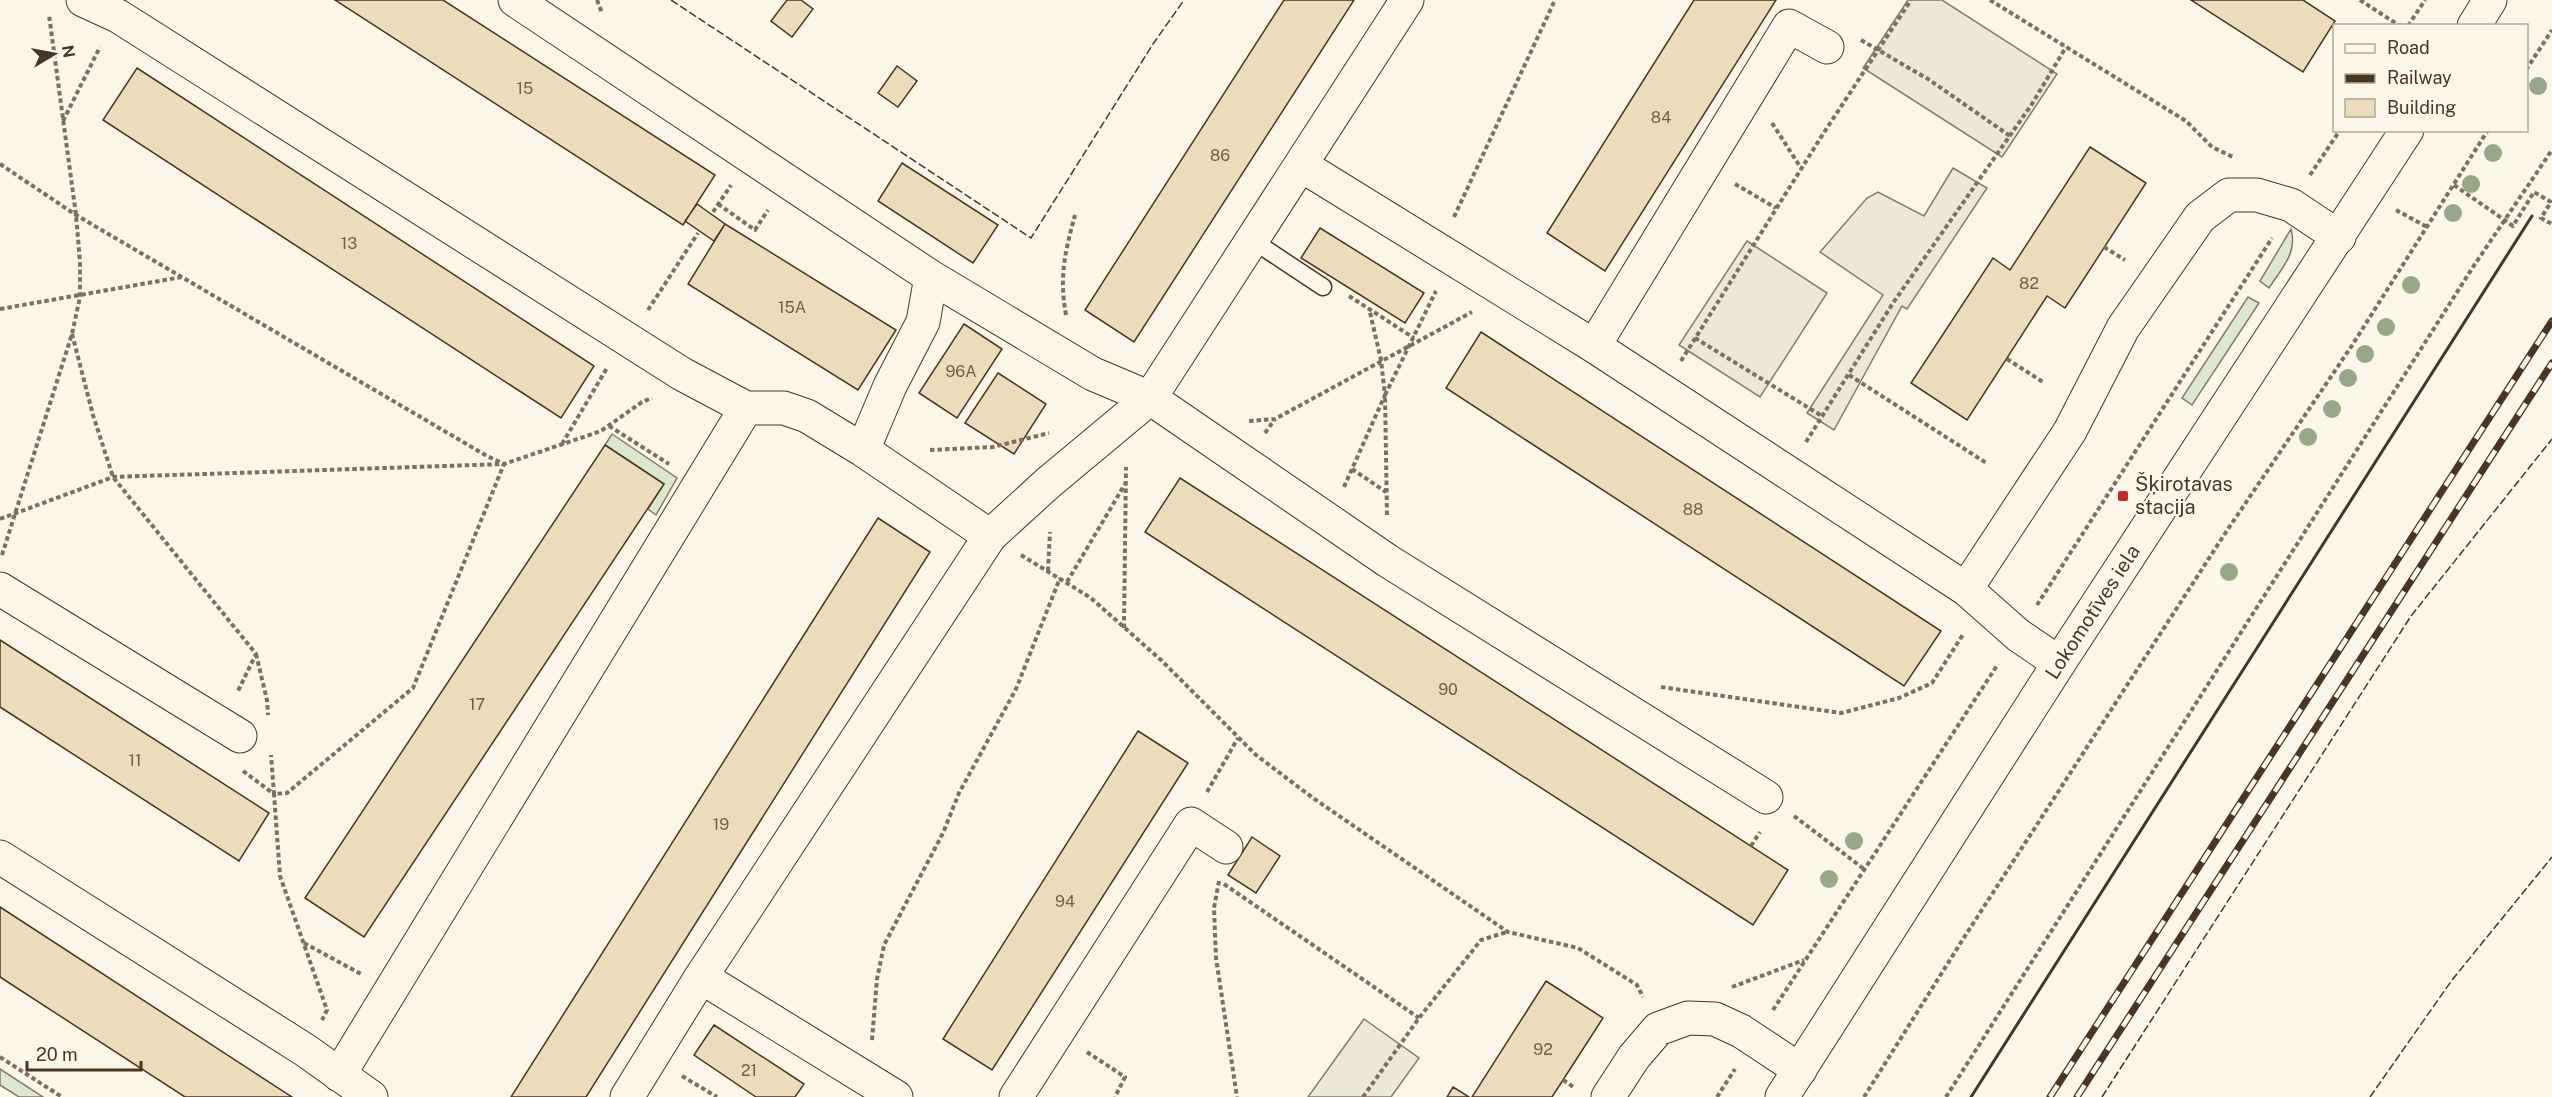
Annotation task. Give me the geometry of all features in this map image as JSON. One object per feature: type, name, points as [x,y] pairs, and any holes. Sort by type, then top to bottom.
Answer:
[{"type":"street","points":[[83,0],[118,16],[682,374],[747,408],[784,408],[807,416],[863,450],[990,536]]},
{"type":"street","points":[[515,0],[932,277],[1093,374],[1150,398],[1388,561],[1766,797]]},
{"type":"street","points":[[627,1097],[701,977],[990,536],[1048,483],[1150,398],[1407,0]]},
{"type":"street","points":[[2475,24],[2490,0]]},
{"type":"street","points":[[1594,346],[1789,27],[1827,47]]},
{"type":"street","name":"Lokomotīves iela","points":[[1791,1084],[2060,663],[2406,132]]},
{"type":"street","points":[[1301,165],[1594,346],[1966,589],[2018,635],[2060,663]]},
{"type":"street","points":[[1966,589],[2070,431],[2123,328],[2200,217],[2229,195],[2257,195],[2291,205],[2339,237]]},
{"type":"street","points":[[863,450],[890,386],[923,322],[932,277]]},
{"type":"street","points":[[339,1075],[747,408]]},
{"type":"street","points":[[0,589],[231,731]]},
{"type":"street","points":[[1016,1097],[1191,824],[1226,847]]},
{"type":"street","points":[[0,857],[305,1050],[371,1097]]},
{"type":"street","points":[[701,977],[896,1097]]},
{"type":"street","points":[[1608,1097],[1634,1057],[1658,1029],[1688,1018],[1715,1019],[1741,1031],[1791,1084]]},
{"type":"lane","points":[[1252,240],[1323,287]]},
{"type":"path","points":[[1329,520],[1385,395],[1414,338],[1445,254],[1555,0]]},
{"type":"path","points":[[1662,391],[1776,208],[1911,0]]},
{"type":"path","points":[[1990,0],[2186,121],[2212,147],[2239,160]]},
{"type":"path","points":[[2360,0],[2397,24]]},
{"type":"path","points":[[2409,24],[2425,0]]},
{"type":"path","points":[[0,562],[72,334],[80,297],[76,215],[47,5]]},
{"type":"path","points":[[2528,67],[2552,30]]},
{"type":"path","points":[[1827,47],[1856,37],[1928,79],[2010,136]]},
{"type":"path","points":[[63,121],[103,42]]},
{"type":"path","points":[[1786,472],[1893,303],[2010,136],[2066,47]]},
{"type":"path","points":[[1749,91],[1802,168]]},
{"type":"path","points":[[1864,1097],[2226,531],[2351,347],[2487,132]]},
{"type":"path","points":[[1946,1097],[2503,220],[2552,150]]},
{"type":"path","points":[[0,164],[76,215],[504,464]]},
{"type":"path","points":[[1704,165],[1776,208]]},
{"type":"path","points":[[718,204],[755,230],[787,181]]},
{"type":"path","points":[[2454,185],[2513,226],[2534,192],[2551,202],[2541,218],[2552,224]]},
{"type":"path","points":[[1075,214],[1063,262],[1063,298],[1075,363]]},
{"type":"path","points":[[561,445],[617,352],[628,340],[698,234]]},
{"type":"path","points":[[2104,247],[2132,264]]},
{"type":"path","points":[[0,309],[80,297],[183,277]]},
{"type":"path","points":[[1323,287],[1353,298],[1414,338]]},
{"type":"path","points":[[1191,426],[1275,419],[1494,300],[1505,290]]},
{"type":"path","points":[[1369,308],[1381,360],[1385,395],[1388,561]]},
{"type":"path","points":[[72,334],[93,415],[113,477],[256,654],[231,731],[219,754],[274,794],[287,793],[413,688],[504,464]]},
{"type":"path","points":[[1695,338],[1822,416]]},
{"type":"path","points":[[2007,359],[2043,382]]},
{"type":"path","points":[[0,519],[113,477],[504,464],[601,431],[642,402],[672,390],[682,374]]},
{"type":"path","points":[[1849,375],[1988,464]]},
{"type":"path","points":[[1124,628],[1126,418]]},
{"type":"path","points":[[609,426],[677,469]]},
{"type":"path","points":[[928,450],[993,447],[1059,430]]},
{"type":"path","points":[[1352,469],[1386,492]]},
{"type":"path","points":[[1067,582],[1126,483]]},
{"type":"path","points":[[990,536],[1091,598],[1161,660],[1238,738],[1312,798],[1508,932],[1578,948],[1637,986],[1658,1029]]},
{"type":"path","points":[[865,1077],[871,1048],[884,945],[943,833],[959,793],[1016,690],[1060,578]]},
{"type":"path","points":[[1658,687],[1841,713],[1899,698],[1932,683],[1966,630]]},
{"type":"path","points":[[1191,824],[1238,738]]},
{"type":"path","points":[[274,794],[280,876],[327,1010],[305,1050]]},
{"type":"path","points":[[1766,797],[1864,869]]},
{"type":"path","points":[[1237,1097],[1216,958],[1214,908],[1219,880],[1419,1018]]},
{"type":"path","points":[[1362,1097],[1419,1018],[1481,940],[1508,932]]},
{"type":"path","points":[[304,942],[365,977]]},
{"type":"path","points":[[1728,988],[1806,959]]},
{"type":"path","points":[[1057,1033],[1125,1077],[1115,1097]]},
{"type":"path","points":[[0,1057],[62,1097]]},
{"type":"green space","points":[[2291,229],[2293,238],[2290,253],[2269,288],[2260,281]]},
{"type":"green space","points":[[2248,297],[2259,303],[2192,405],[2182,398]]},
{"type":"green space","points":[[612,434],[677,478],[656,515],[648,509],[664,484],[605,445]]},
{"type":"green space","points":[[0,1069],[43,1097],[19,1097],[0,1085]]},
{"type":"shaded area","points":[[1908,0],[1942,0],[2057,74],[2002,157],[1863,68]]},
{"type":"shaded area","points":[[1953,168],[1987,188],[1907,309],[1902,306],[1834,430],[1807,413],[1883,295],[1820,252],[1867,198],[1878,192],[1924,216]]},
{"type":"shaded area","points":[[1747,241],[1827,293],[1760,397],[1679,345]]},
{"type":"shaded area","points":[[1364,1019],[1419,1058],[1391,1097],[1308,1097]]},
{"type":"building","points":[[335,0],[443,0],[715,175],[683,225]]},
{"type":"building","points":[[787,0],[801,0],[813,9],[792,37],[771,21]]},
{"type":"building","points":[[1284,0],[1354,0],[1134,342],[1085,310]]},
{"type":"building","points":[[1694,0],[1776,0],[1605,271],[1547,233]]},
{"type":"building","points":[[2191,0],[2303,0],[2335,21],[2303,72]]},
{"type":"building","points":[[897,66],[917,81],[898,107],[878,93]]},
{"type":"building","points":[[137,68],[594,366],[561,418],[103,120]]},
{"type":"building","points":[[2090,147],[2146,183],[2065,308],[2047,296],[1967,420],[1911,383],[1993,258],[2010,270]]},
{"type":"building","points":[[902,163],[998,225],[973,263],[878,201]]},
{"type":"building","points":[[697,204],[725,224],[714,241],[685,221]]},
{"type":"building","points":[[725,224],[896,330],[858,390],[688,284]]},
{"type":"building","points":[[1320,228],[1424,293],[1405,323],[1301,258]]},
{"type":"building","points":[[964,324],[1002,349],[957,418],[919,393]]},
{"type":"building","points":[[1481,332],[1941,631],[1904,686],[1446,388]]},
{"type":"building","points":[[998,373],[1046,404],[1014,454],[965,423]]},
{"type":"building","points":[[605,445],[664,484],[364,937],[305,898]]},
{"type":"building","points":[[1180,478],[1788,870],[1753,925],[1145,532]]},
{"type":"building","points":[[878,518],[930,552],[586,1097],[511,1097]]},
{"type":"building","points":[[0,640],[269,813],[239,861],[0,707]]},
{"type":"building","points":[[1138,731],[1188,763],[992,1070],[943,1039]]},
{"type":"building","points":[[1252,837],[1280,856],[1256,893],[1228,875]]},
{"type":"building","points":[[0,907],[292,1097],[185,1097],[0,977]]},
{"type":"building","points":[[1546,981],[1603,1018],[1552,1097],[1472,1097]]},
{"type":"building","points":[[714,1025],[804,1084],[795,1097],[756,1097],[694,1055]]},
{"type":"building","points":[[1453,1087],[1469,1097],[1447,1097]]},
{"type":"railway","points":[[2050,1097],[2552,321]]},
{"type":"railway","points":[[2077,1097],[2552,363]]},
{"type":"fence","points":[[671,0],[1031,238],[1153,44],[1184,0]]},
{"type":"fence","points":[[2102,1097],[2411,616],[2552,439]]},
{"type":"fence","points":[[2370,1097],[2452,980],[2552,857]]},
{"type":"wall","points":[[1971,1097],[2532,216]]},
{"type":"place","name":"Šķirotavas stacija","points":[[2123,496]]}]
